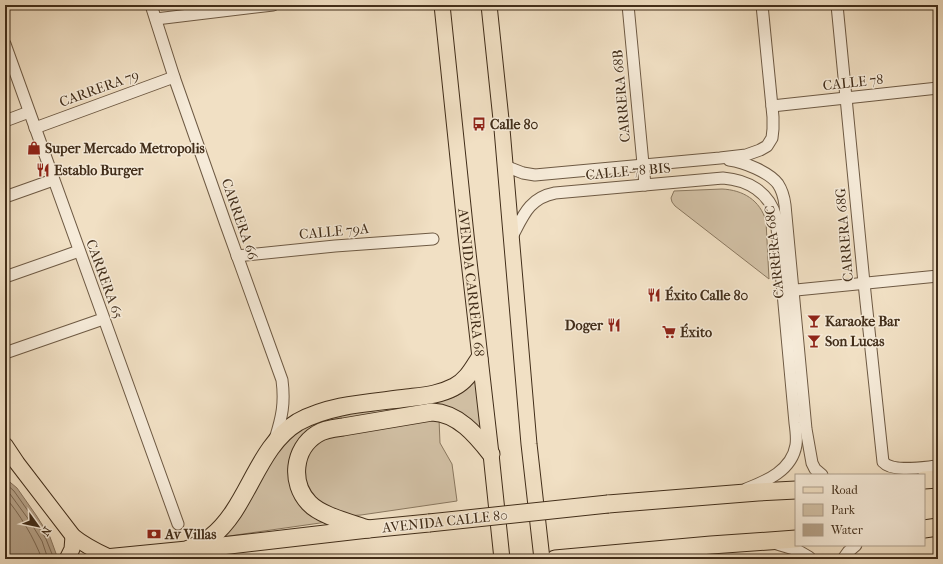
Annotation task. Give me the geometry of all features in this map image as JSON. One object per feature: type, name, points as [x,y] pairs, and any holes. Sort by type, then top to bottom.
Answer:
[{"type":"highway","points":[[187,550],[210,538],[220,529],[232,515],[273,445],[297,423],[314,414],[329,410],[443,392],[454,387],[467,377],[480,359]]},
{"type":"highway","points":[[368,528],[324,514],[310,504],[303,494],[297,481],[296,472],[298,458],[306,443],[318,434],[343,427],[439,412],[454,418],[463,424],[491,454]]},
{"type":"highway","points":[[925,480],[938,479]]},
{"type":"highway","name":"AVENIDA CALLE 80","points":[[102,558],[187,550],[368,528],[608,504],[795,490]]},
{"type":"highway","points":[[925,529],[938,527]]},
{"type":"highway","points":[[555,559],[795,539]]},
{"type":"main road","name":"AVENIDA CARRERA 68","points":[[442,5],[502,559]]},
{"type":"main road","points":[[489,5],[506,166],[529,444],[542,559]]},
{"type":"main road","points":[[5,445],[16,463],[73,536],[102,558]]},
{"type":"main road","points":[[67,559],[72,548],[73,536]]},
{"type":"street","name":"CARRERA 66","points":[[150,5],[237,256],[282,380],[282,415],[273,445]]},
{"type":"street","points":[[156,19],[273,5]]},
{"type":"street","name":"CARRERA 68B","points":[[628,5],[645,185]]},
{"type":"street","points":[[720,158],[746,155],[760,150],[767,146],[772,138],[774,130],[762,5]]},
{"type":"street","name":"CARRERA 68G","points":[[837,5],[883,462],[890,467],[902,469],[938,466]]},
{"type":"street","name":"CARRERA 65","points":[[5,44],[178,524]]},
{"type":"street","name":"CARRERA 79","points":[[35,128],[174,77]]},
{"type":"street","name":"CALLE 78","points":[[772,106],[938,88]]},
{"type":"street","points":[[5,121],[29,112]]},
{"type":"street","name":"CALLE 78 BIS","points":[[506,166],[515,171],[530,175],[720,158]]},
{"type":"street","name":"CARRERA 68C","points":[[720,158],[739,161],[766,174],[777,183],[782,192],[785,205],[788,291]]},
{"type":"street","name":"CALLE 78 BIS","points":[[512,237],[532,204],[546,195],[571,191],[723,178],[741,181],[756,188],[764,195]]},
{"type":"street","points":[[5,197],[54,180]]},
{"type":"street","name":"CARRERA 68C","points":[[764,195],[771,203],[776,217],[788,291],[801,422],[807,435],[812,463],[815,469],[821,474]]},
{"type":"street","name":"CALLE 79A","points":[[237,256],[343,245],[433,239]]},
{"type":"street","points":[[5,277],[79,251]]},
{"type":"street","points":[[788,291],[938,276]]},
{"type":"street","points":[[5,353],[103,319]]},
{"type":"street","name":"CARRERA 68C","points":[[732,494],[765,482],[783,468],[794,453],[801,422]]},
{"type":"street","points":[[760,542],[782,545],[797,550],[811,559]]},
{"type":"street","points":[[843,559],[855,546]]},
{"type":"green space","points":[[159,5],[216,5],[161,10]]},
{"type":"green space","points":[[722,189],[737,191],[744,194],[760,207],[766,221],[769,279],[675,206],[671,198],[674,191]]},
{"type":"green space","points":[[477,379],[483,439],[466,420],[331,423],[289,465],[327,522],[222,537],[275,454],[297,429],[339,413],[446,400],[460,394]]},
{"type":"green space","points":[[439,419],[440,443],[452,464],[457,501],[345,516],[333,513],[305,490],[304,457],[312,444],[327,436]]},
{"type":"water","points":[[5,478],[17,488],[36,515],[50,537],[58,559],[10,559],[5,545]]},
{"type":"place","name":"Calle 80","points":[[479,124]]},
{"type":"place","name":"Super Mercado Metropolis","points":[[34,148]]},
{"type":"place","name":"Establo Burger","points":[[43,170]]},
{"type":"place","name":"Éxito Calle 80","points":[[654,295]]},
{"type":"place","name":"Karaoke Bar","points":[[814,321]]},
{"type":"place","name":"Doger","points":[[614,325]]},
{"type":"place","name":"Éxito","points":[[669,332]]},
{"type":"place","name":"Son Lucas","points":[[814,341]]},
{"type":"place","name":"Av Villas","points":[[154,534]]}]
